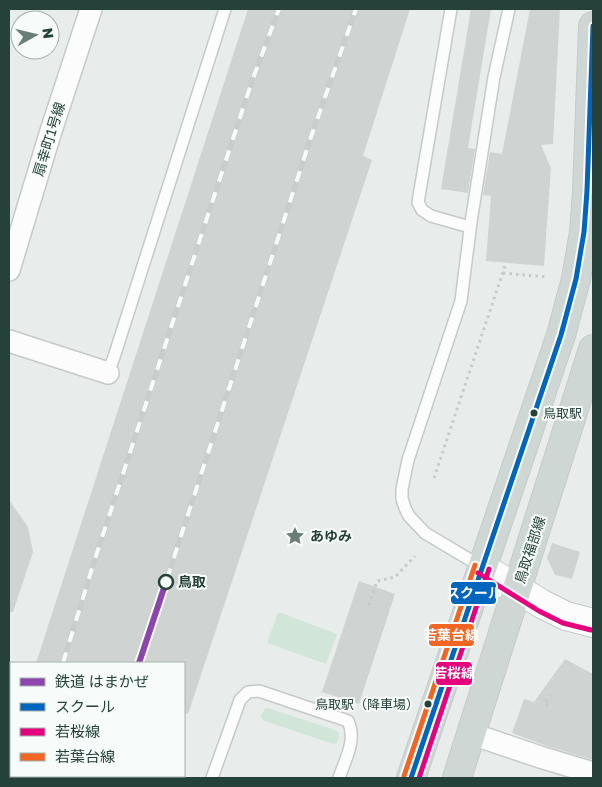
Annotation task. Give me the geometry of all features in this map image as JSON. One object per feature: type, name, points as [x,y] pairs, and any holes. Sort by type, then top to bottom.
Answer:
[{"type":"main road","points":[[410,778],[570,305],[589,232],[587,191],[593,26]]},
{"type":"main road","name":"鳥取福部線","points":[[457,778],[593,350]]},
{"type":"street","name":"扇幸町1号線","points":[[9,270],[50,134],[91,9]]},
{"type":"street","points":[[9,341],[108,373]]},
{"type":"street","points":[[482,567],[542,604],[566,616],[593,623]]},
{"type":"street","points":[[472,734],[593,773]]},
{"type":"lane","points":[[108,373],[225,9]]},
{"type":"lane","points":[[451,9],[418,202],[426,214],[470,227]]},
{"type":"lane","points":[[482,567],[425,533],[409,516],[402,499],[402,489],[406,470],[461,301],[470,227],[494,77],[509,9]]},
{"type":"lane","points":[[212,778],[240,700],[248,692],[259,691],[348,721],[352,740],[339,778]]},
{"type":"path","points":[[434,478],[506,263]]},
{"type":"path","points":[[503,273],[546,277]]},
{"type":"path","points":[[369,605],[377,581],[395,577],[416,556]]},
{"type":"path","points":[[548,705],[544,703],[550,695]]},
{"type":"green space","points":[[278,612],[337,634],[326,664],[267,643]]},
{"type":"green space","points":[[265,708],[335,730],[339,736],[337,743],[333,744],[265,721],[261,716]]},
{"type":"building","points":[[248,9],[410,9],[363,156],[372,160],[188,714],[185,713],[185,662],[36,662]]},
{"type":"building","points":[[471,9],[491,9],[468,148],[475,149],[468,193],[441,189]]},
{"type":"building","points":[[530,9],[560,9],[553,144],[541,145],[551,168],[544,266],[486,261],[491,196],[483,195],[490,152],[502,154]]},
{"type":"building","points":[[9,500],[28,527],[33,552],[13,612],[9,612]]},
{"type":"building","points":[[552,543],[580,552],[572,579],[555,575],[547,558]]},
{"type":"building","points":[[359,581],[395,594],[359,704],[322,692]]},
{"type":"building","points":[[565,659],[593,674],[593,760],[512,733],[524,699],[534,702]]},
{"type":"railway","points":[[63,662],[94,562],[252,81],[279,9]]},
{"type":"railway","points":[[167,579],[311,137],[356,9]]},
{"type":"rail line","name":"はまかぜ","points":[[139,662],[167,579]]},
{"type":"transit line","name":"スクール","points":[[411,778],[561,335],[576,279],[584,232],[587,191],[593,26]]},
{"type":"transit line","name":"若葉台線","points":[[404,776],[475,565]]},
{"type":"transit line","name":"若桜線","points":[[419,778],[489,569]]},
{"type":"transit line","name":"若桜線","points":[[478,573],[539,611],[563,623],[591,630]]},
{"type":"place","name":"鳥取駅","points":[[534,413]]},
{"type":"place","name":"あゆみ","points":[[295,536]]},
{"type":"place","name":"鳥取","points":[[166,582]]},
{"type":"place","name":"鳥取駅（降車場）","points":[[428,704]]}]
